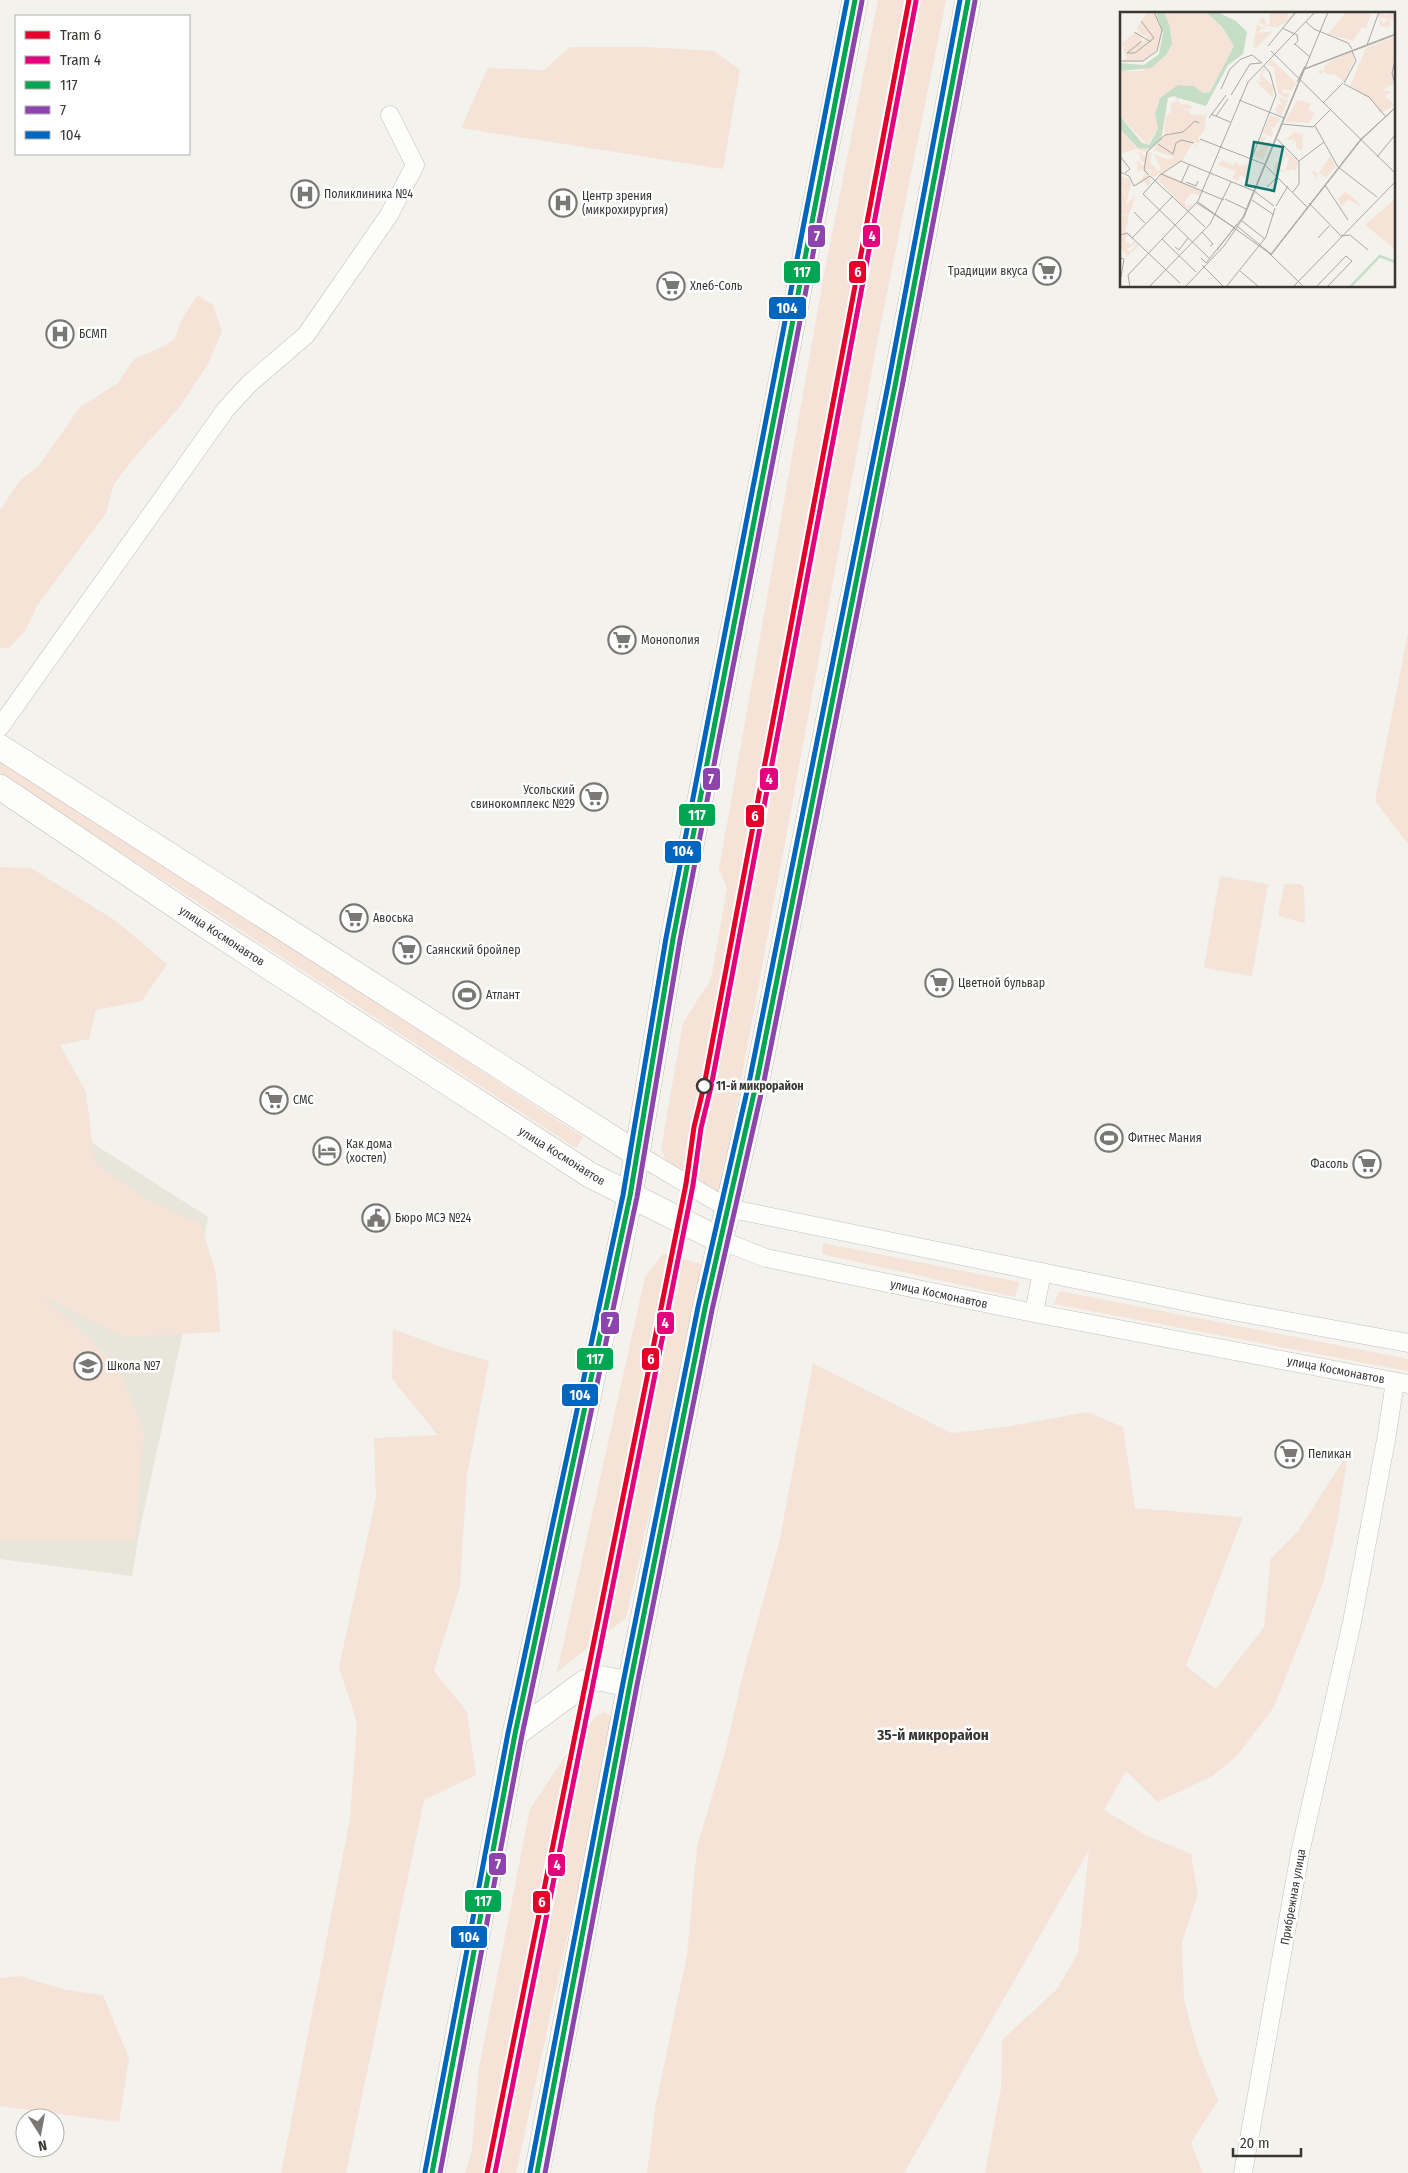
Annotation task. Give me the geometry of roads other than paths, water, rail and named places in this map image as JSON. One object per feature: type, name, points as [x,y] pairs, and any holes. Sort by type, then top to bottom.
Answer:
[{"type":"main road","points":[[432,2173],[515,1734],[614,1282],[673,939],[855,0]]},
{"type":"main road","points":[[537,2173],[630,1684],[720,1240],[761,1061],[895,386],[968,0]]},
{"type":"main road","points":[[0,747],[637,1154]]},
{"type":"main road","name":"улица Космонавтов","points":[[0,787],[197,920],[590,1175],[720,1240]]},
{"type":"main road","points":[[515,1734],[584,1683],[598,1678],[630,1684]]},
{"type":"street","points":[[0,727],[226,409],[249,384],[306,335],[389,215],[415,165],[390,115]]},
{"type":"street","points":[[637,1154],[727,1208],[1227,1310],[1408,1343]]},
{"type":"street","name":"улица Космонавтов","points":[[720,1240],[766,1258],[1034,1313],[1401,1383]]},
{"type":"street","points":[[1034,1313],[1042,1272]]},
{"type":"street","name":"Прибрежная улица","points":[[1243,2173],[1300,1853],[1352,1622],[1386,1440],[1401,1383]]},
{"type":"tram line","name":"6","points":[[487,2173],[686,1184],[694,1127],[704,1086],[909,0]]},
{"type":"tram line","name":"4","points":[[495,2173],[693,1185],[701,1128],[711,1087],[916,1]]},
{"type":"place","name":"Поликлиника №4","points":[[305,194]]},
{"type":"place","name":"Центр зрения (микрохирургия)","points":[[563,203]]},
{"type":"place","name":"Традиции вкуса","points":[[1047,271]]},
{"type":"place","name":"Хлеб-Соль","points":[[671,286]]},
{"type":"place","name":"БСМП","points":[[60,334]]},
{"type":"place","name":"Монополия","points":[[622,640]]},
{"type":"place","name":"Усольский свинокомплекс №29","points":[[594,797]]},
{"type":"place","name":"Авоська","points":[[354,918]]},
{"type":"place","name":"Саянский бройлер","points":[[407,950]]},
{"type":"place","name":"Цветной бульвар","points":[[939,983]]},
{"type":"place","name":"Атлант","points":[[467,995]]},
{"type":"place","name":"11-й микрорайон","points":[[704,1086]]},
{"type":"place","name":"СМС","points":[[274,1100]]},
{"type":"place","name":"Фитнес Мания","points":[[1109,1138]]},
{"type":"place","name":"Как дома (хостел)","points":[[327,1151]]},
{"type":"place","name":"Фасоль","points":[[1367,1164]]},
{"type":"place","name":"Бюро МСЭ №24","points":[[376,1218]]},
{"type":"place","name":"Школа №7","points":[[88,1366]]},
{"type":"place","name":"Пеликан","points":[[1289,1454]]},
{"type":"district","name":"35-й микрорайон","points":[[933,1735]]}]
